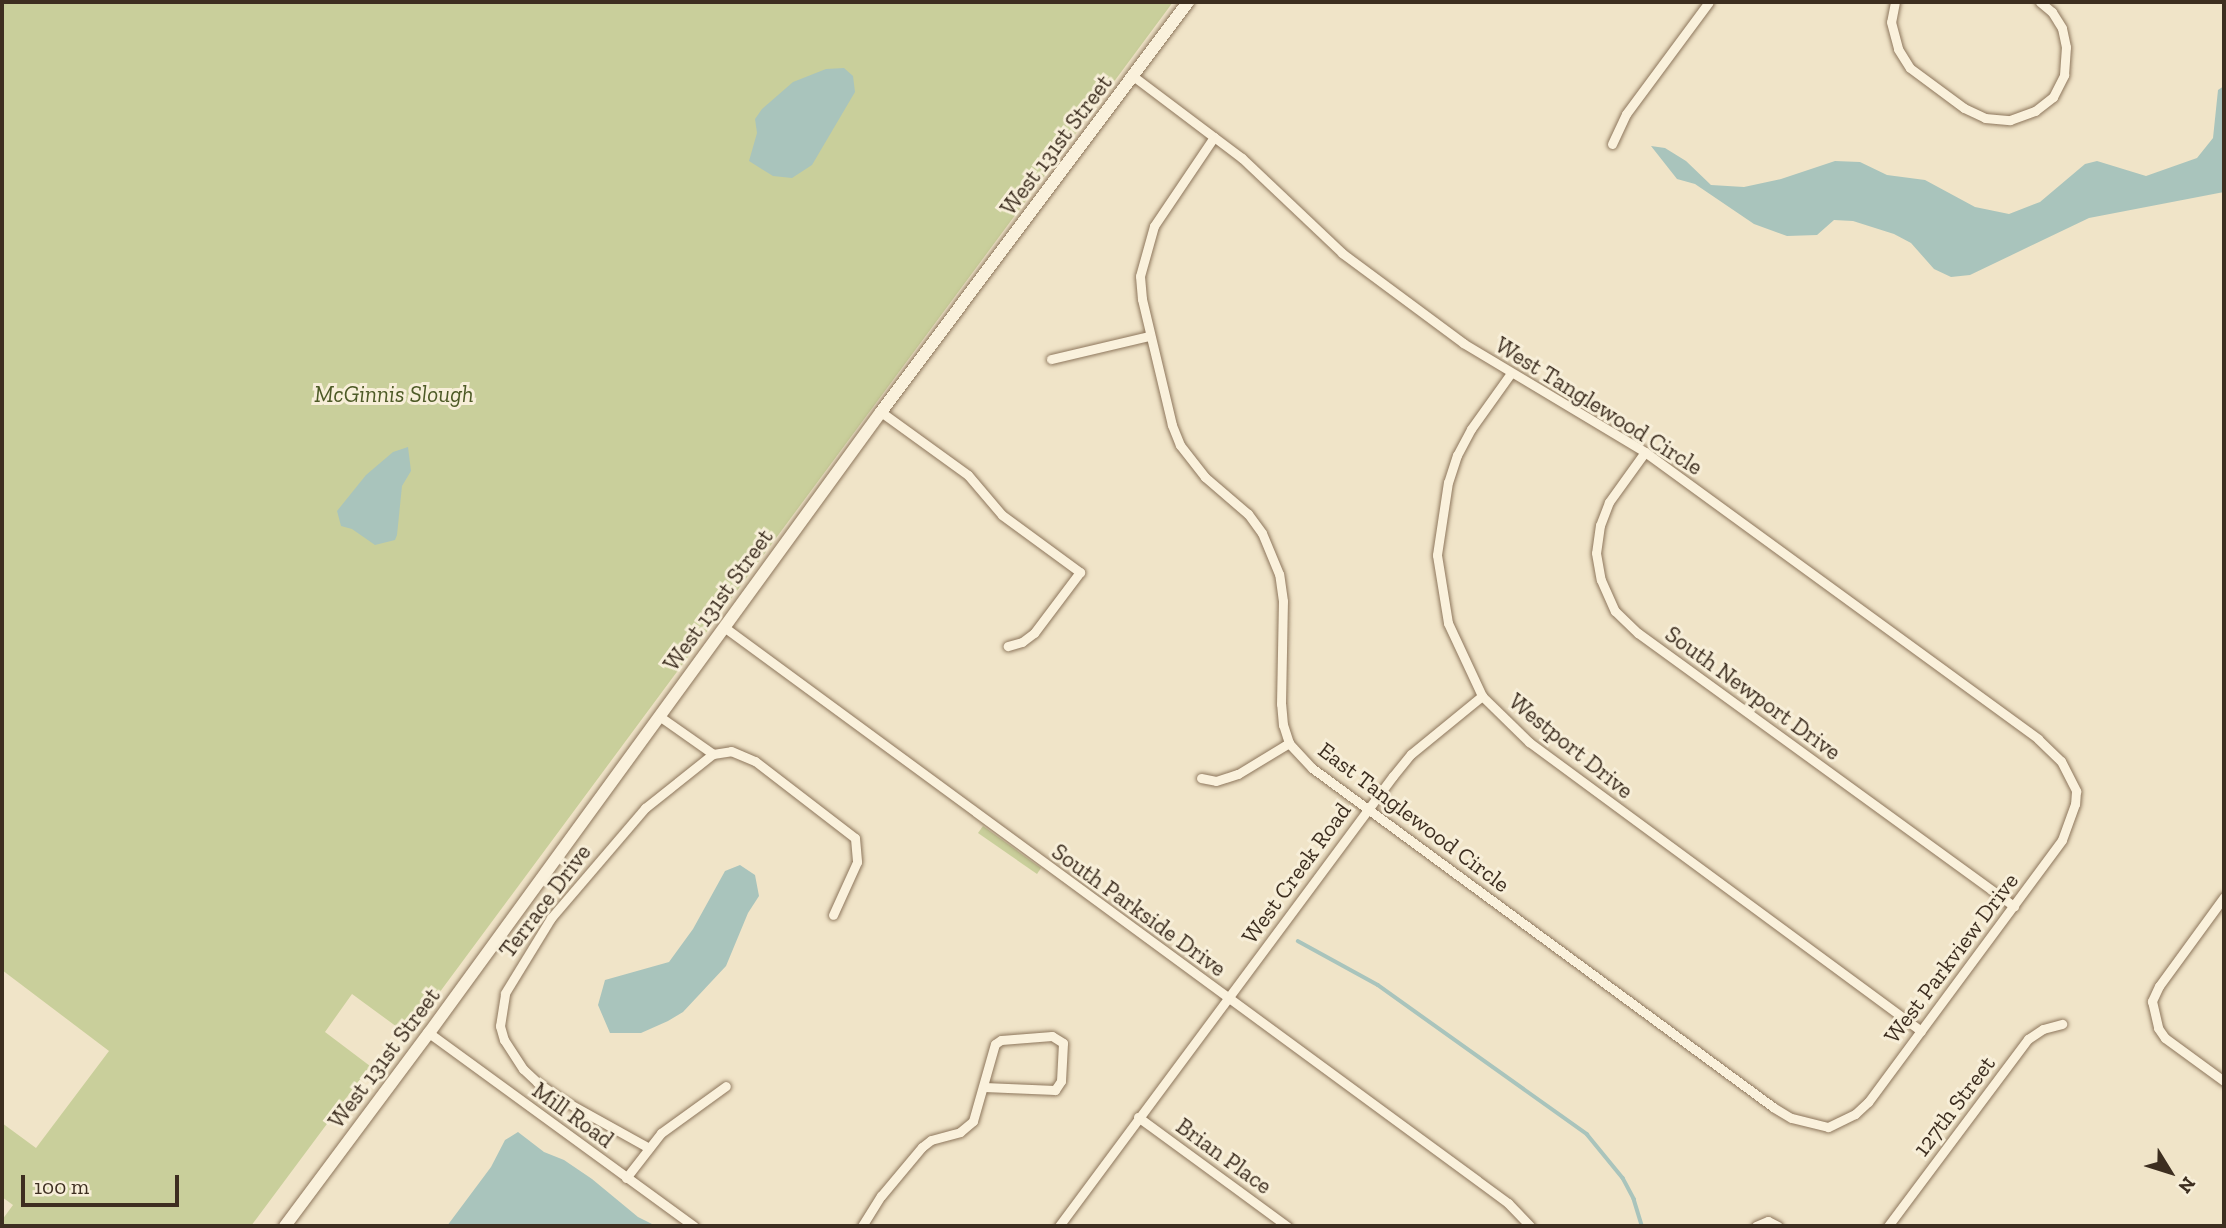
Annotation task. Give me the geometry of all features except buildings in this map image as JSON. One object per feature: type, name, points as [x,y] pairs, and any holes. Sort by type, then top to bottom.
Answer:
[{"type":"street","name":"West 131st Street","points":[[285,1226],[429,1033],[881,412],[1188,2]]},
{"type":"street","points":[[1612,144],[1626,114],[1709,2]]},
{"type":"street","points":[[1895,2],[1891,22],[1898,49],[1910,68],[1964,108],[1985,118],[2010,120],[2035,111],[2053,97],[2064,75],[2066,47],[2062,29],[2052,12],[2040,2]]},
{"type":"street","name":"West Tanglewood Circle","points":[[1133,76],[1242,158],[1342,253],[1462,343],[1645,452],[2045,745],[2066,768],[2076,791]]},
{"type":"street","name":"East Tanglewood Circle","points":[[1214,137],[1165,206],[1146,246],[1140,276],[1149,336],[1180,445],[1205,477],[1248,514],[1262,533],[1279,574],[1283,601],[1281,704],[1283,725],[1289,743],[1312,768],[1773,1107],[1791,1118],[1828,1127]]},
{"type":"street","points":[[1051,359],[1149,336]]},
{"type":"street","name":"Westport Drive","points":[[1511,373],[1471,429],[1457,455],[1448,482],[1437,555],[1448,623],[1482,696],[1529,742],[1921,1031]]},
{"type":"street","points":[[881,412],[968,475],[1002,515],[1080,572],[1034,633],[1022,642],[1008,646]]},
{"type":"street","name":"South Newport Drive","points":[[1645,452],[1609,502],[1600,525],[1597,553],[1601,580],[1615,611],[1638,633],[2014,906]]},
{"type":"street","name":"South Parkside Drive","points":[[724,627],[1508,1203],[1530,1226]]},
{"type":"street","name":"West Creek Road","points":[[1059,1226],[1368,808],[1411,754],[1482,696]]},
{"type":"street","points":[[660,716],[713,754],[731,751],[742,753],[855,838],[858,862],[833,915]]},
{"type":"street","points":[[1201,778],[1216,780],[1238,774],[1289,743]]},
{"type":"street","name":"Terrace Drive","points":[[649,1148],[561,1099],[530,1075],[504,1040],[500,1026],[501,1008],[512,978],[551,918],[623,831],[666,789],[713,754]]},
{"type":"street","name":"West Parkview Drive","points":[[1828,1127],[1856,1114],[1868,1102],[2014,906],[2062,840],[2076,804],[2076,791]]},
{"type":"street","points":[[2224,897],[2159,985],[2152,1001],[2153,1015],[2165,1038],[2224,1081]]},
{"type":"street","name":"127th Street","points":[[1888,1226],[2028,1039],[2043,1029],[2062,1024]]},
{"type":"street","name":"Mill Road","points":[[429,1033],[694,1226]]},
{"type":"street","points":[[862,1226],[881,1196],[922,1147],[931,1140],[960,1132],[973,1121],[993,1050],[1001,1040],[1052,1036],[1063,1042],[1061,1081],[1055,1090],[984,1087]]},
{"type":"street","points":[[626,1178],[661,1133],[726,1086]]},
{"type":"street","name":"Brian Place","points":[[1138,1117],[1287,1226]]},
{"type":"street","points":[[1756,1226],[1768,1221],[1778,1226]]},
{"type":"green space","name":"McGinnis Slough","points":[[2,2],[1173,2],[408,1035],[352,994],[325,1032],[370,1066],[251,1226],[2,1226],[2,1220],[13,1205],[2,1197],[2,1123],[36,1148],[109,1051],[2,970]]},
{"type":"green space","points":[[983,826],[1041,868],[1037,874],[978,833]]},
{"type":"water","points":[[844,68],[853,76],[855,92],[812,165],[792,178],[773,176],[749,161],[757,133],[755,119],[762,109],[793,82],[826,69]]},
{"type":"water","points":[[2224,86],[2224,192],[2089,218],[1970,275],[1951,277],[1934,269],[1911,243],[1894,234],[1853,221],[1834,220],[1817,235],[1787,236],[1754,224],[1695,184],[1677,179],[1651,146],[1665,148],[1686,161],[1711,185],[1744,187],[1781,179],[1835,161],[1860,162],[1887,175],[1925,180],[1975,207],[2009,214],[2040,202],[2085,164],[2097,161],[2146,176],[2197,158],[2213,138],[2218,90]]},
{"type":"water","points":[[408,447],[411,471],[402,486],[395,540],[375,545],[352,529],[341,526],[337,511],[366,475],[393,452]]},
{"type":"water","points":[[740,865],[755,875],[759,896],[748,913],[726,966],[683,1012],[668,1021],[641,1033],[610,1033],[598,1005],[605,980],[669,962],[693,929],[725,871]]},
{"type":"water","points":[[518,1132],[544,1152],[564,1160],[592,1179],[638,1217],[656,1226],[447,1226],[491,1167],[505,1140]]},
{"type":"waterway","points":[[1298,941],[1378,985],[1587,1134],[1623,1178],[1634,1199],[1642,1226]]}]
